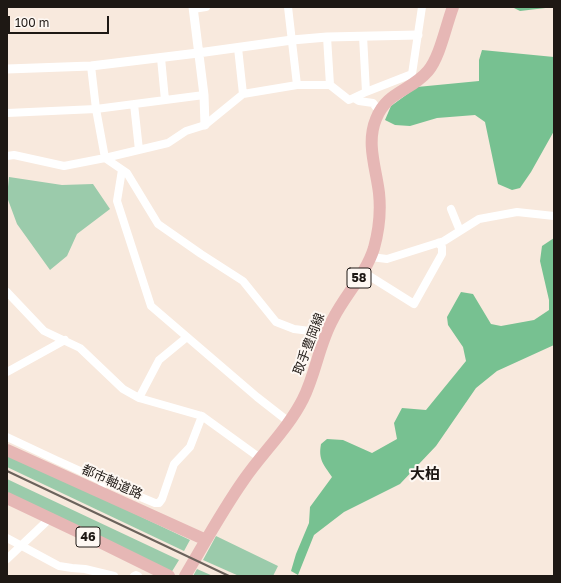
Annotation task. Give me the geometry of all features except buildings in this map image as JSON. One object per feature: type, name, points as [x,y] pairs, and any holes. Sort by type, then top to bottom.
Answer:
[{"type":"main road","name":"取手豊岡線","points":[[185,576],[243,481],[288,422],[303,399],[326,333],[342,302],[363,272],[371,257],[378,231],[380,214],[379,194],[371,146],[371,135],[373,128],[379,111],[392,96],[417,82],[431,68],[453,7]]},
{"type":"main road","name":"都市軸道路","points":[[7,450],[101,486],[163,520],[206,540]]},
{"type":"main road","name":"46","points":[[7,498],[169,576]]},
{"type":"street","points":[[206,7],[193,8],[204,95],[206,125]]},
{"type":"street","points":[[288,7],[297,86]]},
{"type":"street","points":[[7,156],[14,155],[64,166],[168,143],[186,131],[206,125],[243,94],[297,86],[330,85],[349,100],[412,74],[422,7]]},
{"type":"street","points":[[7,69],[91,66],[292,40],[327,37],[418,35]]},
{"type":"street","points":[[363,36],[366,92]]},
{"type":"street","points":[[327,37],[330,85]]},
{"type":"street","points":[[238,48],[243,94]]},
{"type":"street","points":[[161,58],[165,100]]},
{"type":"street","points":[[91,66],[96,109],[105,158],[127,173],[158,224],[243,281],[276,322],[294,329],[326,333]]},
{"type":"street","points":[[7,113],[96,109],[204,95]]},
{"type":"street","points":[[354,98],[359,102],[373,103],[379,111]]},
{"type":"street","points":[[134,104],[139,150]]},
{"type":"street","points":[[122,170],[117,201],[151,306],[288,422]]},
{"type":"street","points":[[451,209],[460,231]]},
{"type":"street","points":[[371,257],[387,259],[444,242],[479,219],[517,212],[554,216]]},
{"type":"street","points":[[363,272],[414,304],[442,254],[442,247],[438,243]]},
{"type":"street","points":[[7,292],[44,331],[80,348],[123,389],[139,398],[202,416],[260,458]]},
{"type":"street","points":[[139,398],[159,360],[187,336]]},
{"type":"street","points":[[7,372],[65,340]]},
{"type":"street","points":[[7,437],[56,460],[101,486],[159,503],[162,499],[174,464],[190,447],[202,416]]},
{"type":"street","points":[[7,559],[49,518]]},
{"type":"street","points":[[7,538],[59,566],[85,569],[114,576]]},
{"type":"street","points":[[134,576],[138,576]]},
{"type":"green space","points":[[512,7],[554,7],[520,11]]},
{"type":"green space","points":[[482,50],[554,57],[554,131],[531,172],[520,188],[512,190],[498,184],[485,122],[475,115],[437,118],[410,126],[395,125],[385,120],[391,106],[417,87],[479,81],[479,60]]},
{"type":"green space","points":[[9,177],[62,185],[93,184],[110,209],[77,234],[67,256],[50,270],[17,224],[7,197]]},
{"type":"green space","points":[[554,238],[554,345],[497,371],[476,388],[436,446],[400,484],[344,512],[314,535],[298,575],[291,571],[296,554],[309,523],[310,507],[332,477],[324,466],[321,458],[321,444],[327,439],[343,440],[372,453],[397,439],[394,423],[402,408],[426,410],[466,361],[463,347],[448,325],[447,317],[461,292],[473,294],[491,324],[501,326],[534,320],[549,310],[549,300],[540,261],[542,246]]},
{"type":"green space","points":[[7,454],[190,540],[184,551],[7,467]]},
{"type":"green space","points":[[7,479],[179,560],[171,573],[7,496]]},
{"type":"green space","points":[[216,536],[278,566],[273,576],[239,576],[203,560]]},
{"type":"green space","points":[[197,569],[213,576],[193,576]]},
{"type":"railway","points":[[7,471],[229,576]]},
{"type":"district","name":"大柏","points":[[425,474]]}]
